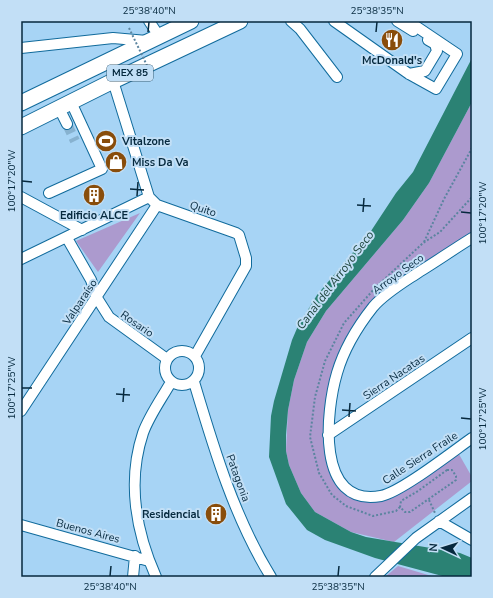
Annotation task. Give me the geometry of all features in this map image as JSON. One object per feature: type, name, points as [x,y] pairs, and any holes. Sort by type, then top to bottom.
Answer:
[{"type":"highway","name":"MEX 85","points":[[21,103],[191,21]]},
{"type":"highway","name":"MEX 85","points":[[21,127],[113,81],[240,21]]},
{"type":"street","points":[[21,48],[113,38],[153,38],[149,21]]},
{"type":"street","points":[[291,21],[300,29],[337,77]]},
{"type":"street","points":[[334,21],[409,74],[436,89],[457,54],[408,21]]},
{"type":"street","points":[[397,21],[435,44],[437,50],[424,71],[409,74]]},
{"type":"street","name":"Quito","points":[[113,81],[149,197],[157,205],[236,232],[239,235],[246,258],[246,266],[195,356]]},
{"type":"street","points":[[65,105],[67,124]]},
{"type":"street","points":[[49,193],[102,168],[65,105]]},
{"type":"street","points":[[21,197],[82,230]]},
{"type":"street","points":[[21,259],[149,197]]},
{"type":"street","name":"Valparaíso","points":[[21,411],[98,298],[157,205]]},
{"type":"street","name":"Rosario","points":[[67,238],[91,280],[98,298],[112,321],[166,359]]},
{"type":"street","name":"Arroyo Seco","points":[[380,496],[359,496],[344,487],[336,474],[331,460],[328,435],[330,400],[337,372],[347,349],[365,318],[374,306],[399,285],[472,238]]},
{"type":"street","name":"Sierra Nacatas","points":[[328,435],[472,338]]},
{"type":"street","points":[[177,352],[190,352],[195,356],[200,364],[199,374],[194,382],[182,386],[171,382],[166,375],[166,359],[177,352]]},
{"type":"street","points":[[156,577],[149,561],[136,514],[135,485],[138,450],[144,432],[171,382]]},
{"type":"street","name":"Patagonia","points":[[194,382],[226,482],[246,531],[271,577]]},
{"type":"street","name":"Calle Sierra Fraile","points":[[380,496],[396,491],[472,438]]},
{"type":"street","points":[[375,577],[416,538],[472,498]]},
{"type":"street","points":[[439,521],[472,540]]},
{"type":"street","name":"Buenos Aires","points":[[21,525],[149,561]]},
{"type":"street","points":[[133,577],[135,556]]},
{"type":"path","points":[[129,28],[153,78]]},
{"type":"path","points":[[423,243],[444,199],[472,148]]},
{"type":"path","points":[[400,507],[405,512],[410,512],[456,480],[456,476],[452,470],[447,470],[418,491],[401,501],[400,507],[396,511],[373,516],[346,506],[332,495],[319,473],[310,437],[315,397],[325,361],[344,323],[375,288],[423,243],[440,232],[472,197]]},
{"type":"path","points":[[429,500],[439,521]]},
{"type":"shaded area","points":[[472,102],[472,238],[374,306],[340,364],[329,448],[344,487],[381,496],[456,449],[472,477],[472,481],[394,542],[351,532],[315,512],[301,493],[289,465],[286,451],[288,410],[294,380],[307,342],[326,311],[403,220],[429,183]]},
{"type":"shaded area","points":[[140,213],[98,272],[76,241]]},
{"type":"shaded area","points":[[398,566],[435,577],[385,577]]},
{"type":"water","name":"Canal del Arroyo Seco","points":[[472,58],[472,102],[429,183],[403,220],[326,311],[307,342],[294,380],[288,410],[286,435],[286,451],[289,465],[301,493],[315,512],[351,532],[366,537],[460,553],[472,558],[472,577],[446,577],[375,558],[325,540],[307,530],[286,504],[269,457],[271,416],[292,340],[298,326],[317,295],[371,231],[396,193],[413,172]]},
{"type":"tunnel","points":[[67,124],[75,141]]},
{"type":"place","name":"McDonald's","points":[[392,40]]},
{"type":"place","name":"Vitalzone","points":[[106,141]]},
{"type":"place","name":"Miss Da Va","points":[[116,162]]},
{"type":"place","name":"Edificio ALCE","points":[[94,195]]},
{"type":"place","name":"Residencial","points":[[216,514]]}]
